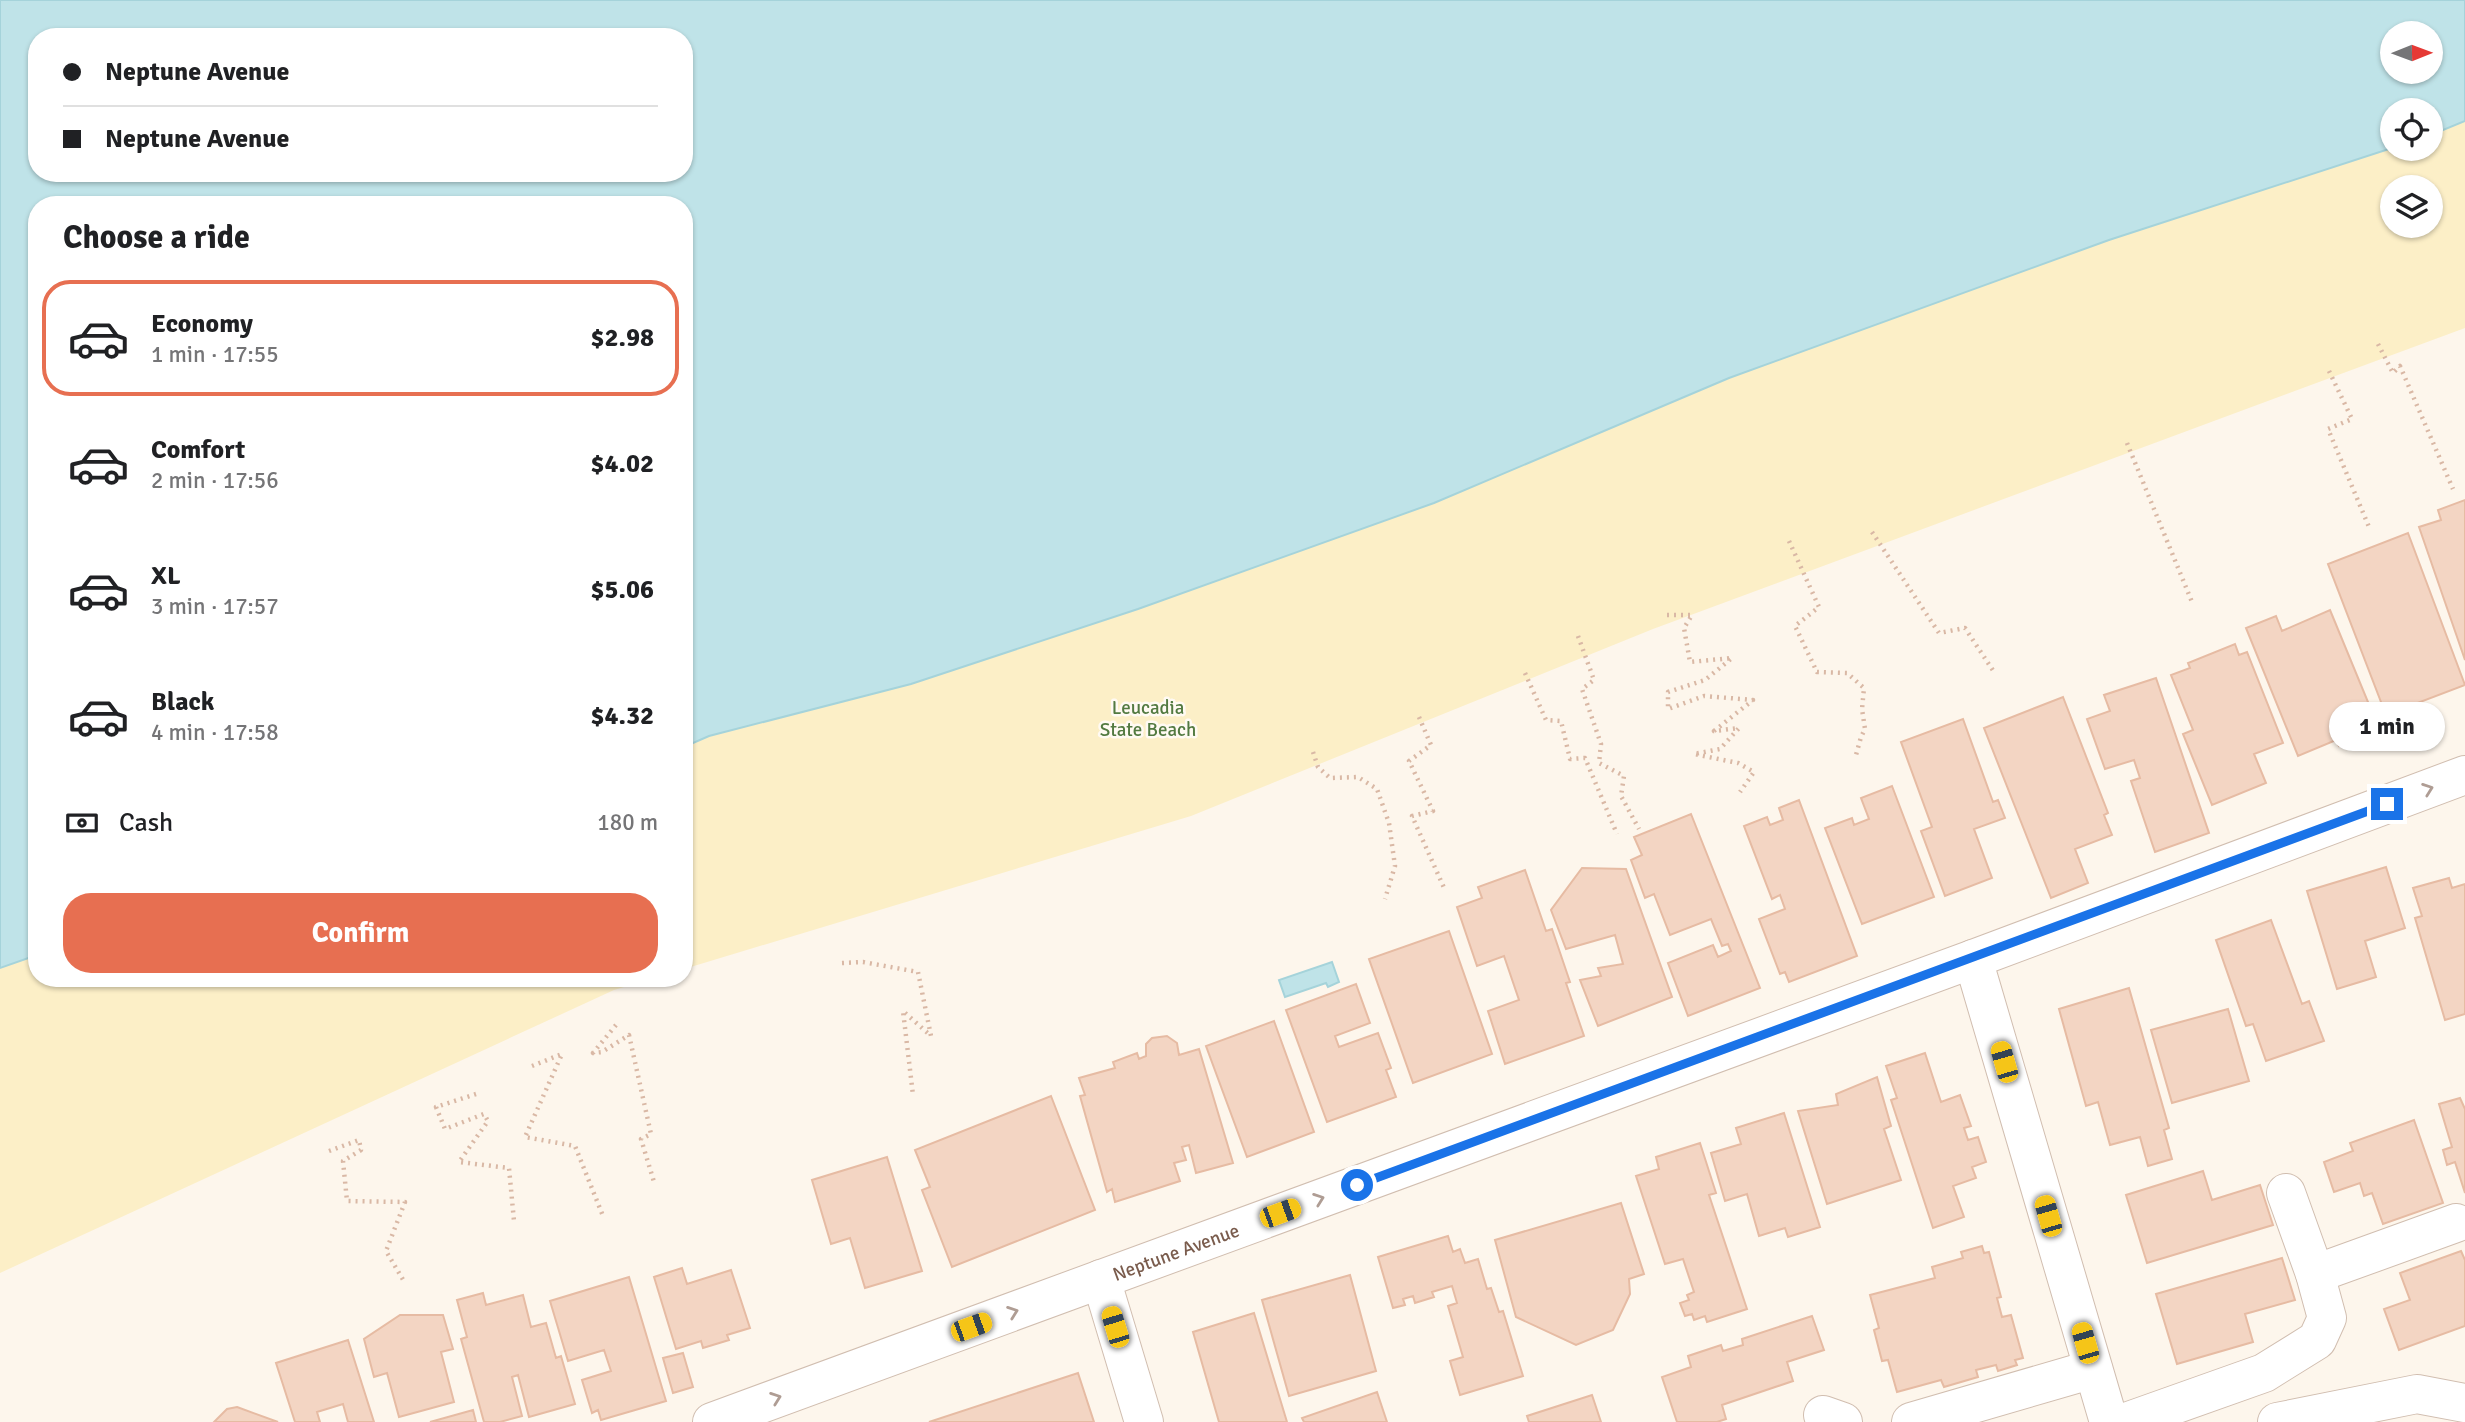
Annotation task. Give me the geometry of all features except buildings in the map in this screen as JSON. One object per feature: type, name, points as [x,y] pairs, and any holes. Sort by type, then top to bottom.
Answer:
[{"type":"street","name":"Neptune Avenue","points":[[712,1422],[1973,959],[2465,775]]},
{"type":"street","points":[[1973,959],[2109,1422]]},
{"type":"street","points":[[2126,1422],[2263,1373],[2317,1340],[2327,1318],[2315,1274],[2286,1192]]},
{"type":"street","points":[[2315,1274],[2456,1223]]},
{"type":"street","points":[[1101,1279],[1144,1422]]},
{"type":"street","points":[[1911,1422],[2093,1369]]},
{"type":"street","points":[[2277,1422],[2417,1394],[2465,1404]]},
{"type":"path","points":[[2378,344],[2393,373],[2399,366],[2453,489]]},
{"type":"path","points":[[2329,371],[2352,419],[2328,429],[2369,527]]},
{"type":"path","points":[[2127,443],[2192,602]]},
{"type":"path","points":[[1872,532],[1939,633],[1965,628],[1994,672]]},
{"type":"path","points":[[1789,541],[1819,607],[1795,626],[1817,673],[1847,673],[1864,688],[1862,709],[1865,729],[1856,755]]},
{"type":"path","points":[[1667,615],[1692,615],[1684,628],[1690,662],[1732,658],[1705,680],[1668,692],[1668,709],[1704,696],[1753,700],[1714,731],[1739,728],[1720,749],[1694,754],[1738,763],[1754,772],[1740,792]]},
{"type":"path","points":[[1578,636],[1594,680],[1582,689],[1601,744],[1599,763],[1624,776],[1620,796],[1639,829]]},
{"type":"path","points":[[1525,673],[1545,720],[1561,721],[1570,758],[1586,758],[1617,834]]},
{"type":"path","points":[[1419,716],[1431,745],[1409,761],[1433,811],[1412,816],[1445,890]]},
{"type":"path","points":[[1313,752],[1318,767],[1330,778],[1358,777],[1377,789],[1389,823],[1395,866],[1385,899]]},
{"type":"path","points":[[842,963],[863,962],[918,972],[931,1036],[902,1011],[913,1095]]},
{"type":"path","points":[[616,1025],[593,1053],[602,1052],[629,1035],[651,1133],[641,1139],[654,1182]]},
{"type":"path","points":[[532,1066],[562,1054],[525,1137],[575,1146],[603,1216]]},
{"type":"path","points":[[476,1094],[436,1107],[445,1129],[484,1114],[488,1121],[459,1162],[509,1168],[514,1221]]},
{"type":"path","points":[[328,1151],[359,1140],[361,1150],[343,1161],[347,1201],[404,1202],[386,1251],[405,1283]]},
{"type":"sand","name":"Leucadia State Beach","points":[[2465,121],[2465,328],[1653,629],[1191,816],[693,966],[693,743],[709,736],[911,684],[1138,609],[1434,503],[1729,378],[2109,240],[2380,152],[2380,161],[2443,161],[2443,130]]},
{"type":"sand","points":[[28,958],[28,987],[624,987],[0,1273],[0,968]]},
{"type":"water","points":[[0,0],[2465,0],[2465,121],[2443,130],[2443,98],[2380,98],[2380,152],[2109,240],[1729,378],[1434,503],[1138,609],[911,684],[709,736],[693,743],[693,196],[28,196],[28,958],[0,968]]},
{"type":"water","points":[[1332,962],[1339,982],[1328,987],[1326,983],[1285,997],[1279,980]]},
{"type":"route","points":[[1357,1185],[2387,804]]}]
